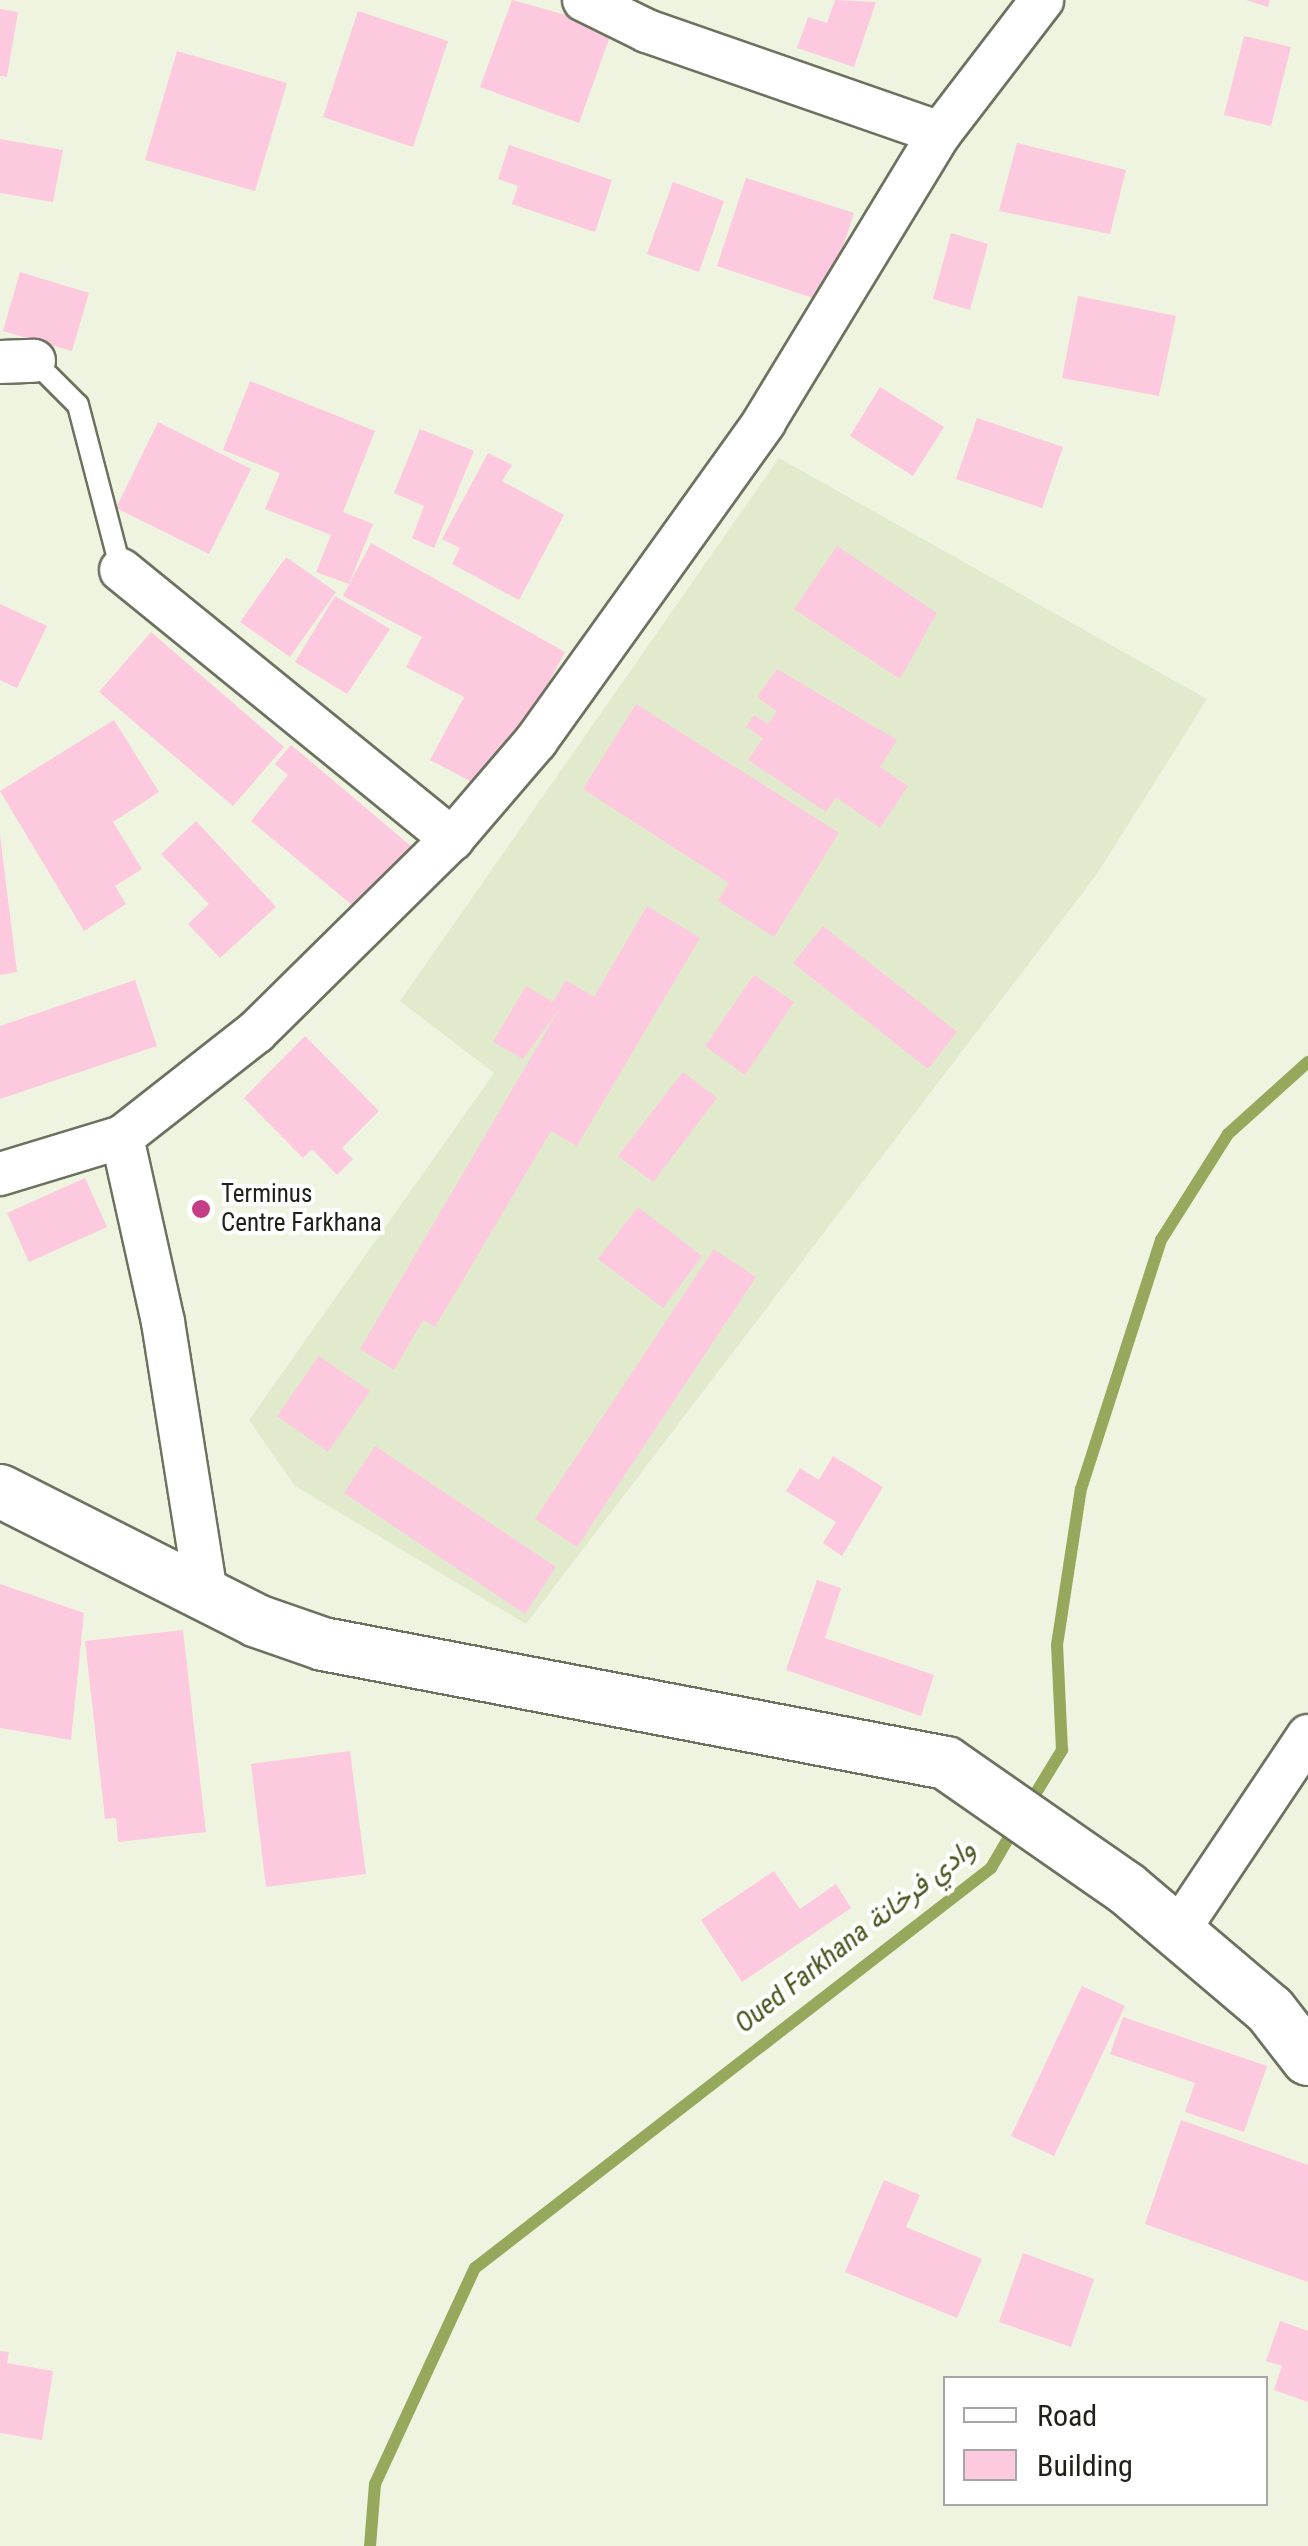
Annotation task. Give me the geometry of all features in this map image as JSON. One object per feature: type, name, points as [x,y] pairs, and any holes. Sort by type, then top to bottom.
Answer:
[{"type":"street","points":[[584,0],[647,31],[940,133]]},
{"type":"street","points":[[0,1174],[122,1137],[256,1032],[452,839],[536,741],[764,422],[940,133],[1042,0]]},
{"type":"street","points":[[122,570],[452,839]]},
{"type":"street","points":[[122,1137],[156,1285],[206,1592]]},
{"type":"street","points":[[0,1490],[257,1621],[401,1665],[873,1745],[946,1763],[989,1787],[1126,1888],[1270,2010],[1308,2059]]},
{"type":"street","points":[[1178,1932],[1308,1736]]},
{"type":"lane","points":[[17,361],[78,405],[122,570]]},
{"type":"shaded area","points":[[779,458],[1207,699],[1097,874],[526,1624],[295,1486],[249,1420],[494,1073],[400,1001]]},
{"type":"building","points":[[512,0],[613,28],[579,123],[480,87]]},
{"type":"building","points":[[835,0],[876,2],[854,67],[797,48],[808,17],[827,23]]},
{"type":"building","points":[[1246,0],[1270,0],[1268,7]]},
{"type":"building","points":[[0,9],[18,12],[7,77],[0,76]]},
{"type":"building","points":[[358,11],[448,41],[413,147],[323,117]]},
{"type":"building","points":[[1244,36],[1291,47],[1271,126],[1224,115]]},
{"type":"building","points":[[177,51],[287,83],[255,191],[145,160]]},
{"type":"building","points":[[0,139],[63,150],[53,202],[0,193]]},
{"type":"building","points":[[1017,143],[1126,170],[1110,234],[999,211]]},
{"type":"building","points":[[509,145],[612,180],[595,232],[512,204],[518,186],[498,179]]},
{"type":"building","points":[[746,178],[854,213],[825,302],[717,266]]},
{"type":"building","points":[[673,182],[724,201],[699,272],[647,254]]},
{"type":"building","points":[[951,233],[988,244],[970,310],[933,299]]},
{"type":"building","points":[[20,272],[89,293],[72,351],[3,331]]},
{"type":"building","points":[[1078,296],[1176,316],[1159,396],[1062,378]]},
{"type":"building","points":[[250,381],[375,431],[343,512],[373,524],[349,584],[316,572],[331,535],[265,509],[280,473],[223,450]]},
{"type":"building","points":[[880,387],[944,427],[913,476],[850,436]]},
{"type":"building","points":[[977,418],[1063,447],[1042,508],[956,479]]},
{"type":"building","points":[[158,422],[251,469],[209,554],[116,508]]},
{"type":"building","points":[[420,429],[474,451],[434,548],[412,538],[424,506],[394,493]]},
{"type":"building","points":[[488,453],[512,465],[502,481],[564,515],[519,600],[452,564],[460,548],[442,539]]},
{"type":"building","points":[[371,543],[565,652],[491,792],[430,760],[464,697],[406,667],[422,637],[343,596]]},
{"type":"building","points":[[837,546],[937,613],[900,679],[794,609]]},
{"type":"building","points":[[286,557],[336,592],[290,657],[240,622]]},
{"type":"building","points":[[335,596],[390,629],[347,694],[295,662]]},
{"type":"building","points":[[0,604],[47,626],[17,688],[0,680]]},
{"type":"building","points":[[151,632],[284,747],[233,806],[99,692]]},
{"type":"building","points":[[777,669],[897,740],[880,767],[908,786],[880,828],[836,797],[826,812],[748,760],[763,738],[746,727],[754,715],[768,724],[777,711],[757,697]]},
{"type":"building","points":[[636,704],[839,833],[774,937],[718,901],[729,883],[583,789]]},
{"type":"building","points":[[114,720],[159,792],[113,822],[142,869],[115,886],[126,904],[84,931],[0,791]]},
{"type":"building","points":[[291,745],[411,846],[358,910],[251,821],[288,775],[275,764]]},
{"type":"building","points":[[196,821],[276,907],[220,958],[188,924],[209,904],[161,854]]},
{"type":"building","points":[[0,835],[17,972],[0,975]]},
{"type":"building","points":[[647,906],[700,938],[577,1146],[551,1131],[435,1327],[423,1320],[394,1370],[360,1349],[560,1008],[523,1059],[493,1042],[526,986],[553,1002],[566,980],[594,997]]},
{"type":"building","points":[[823,926],[957,1032],[928,1069],[793,963]]},
{"type":"building","points":[[754,975],[794,1002],[745,1075],[705,1046]]},
{"type":"building","points":[[135,980],[157,1046],[0,1099],[0,1026]]},
{"type":"building","points":[[305,1036],[379,1111],[342,1148],[353,1159],[337,1175],[312,1149],[303,1158],[244,1098]]},
{"type":"building","points":[[683,1072],[717,1098],[653,1182],[618,1156]]},
{"type":"building","points":[[85,1178],[107,1227],[29,1262],[7,1213]]},
{"type":"building","points":[[638,1207],[702,1256],[663,1308],[598,1259]]},
{"type":"building","points":[[714,1249],[756,1277],[577,1547],[535,1519]]},
{"type":"building","points":[[319,1356],[370,1391],[328,1452],[277,1416]]},
{"type":"building","points":[[375,1446],[556,1567],[525,1614],[344,1493]]},
{"type":"building","points":[[833,1456],[883,1487],[842,1556],[823,1543],[836,1522],[786,1491],[800,1468],[819,1480]]},
{"type":"building","points":[[817,1580],[841,1588],[825,1638],[934,1675],[921,1716],[786,1670]]},
{"type":"building","points":[[0,1584],[84,1613],[71,1740],[0,1728]]},
{"type":"building","points":[[183,1630],[206,1832],[118,1842],[116,1818],[105,1819],[85,1641]]},
{"type":"building","points":[[350,1751],[366,1874],[266,1887],[251,1764]]},
{"type":"building","points":[[774,1871],[800,1909],[836,1884],[851,1908],[742,1982],[701,1920]]},
{"type":"building","points":[[1082,1986],[1125,2006],[1054,2156],[1011,2136]]},
{"type":"building","points":[[1123,2017],[1267,2066],[1244,2132],[1185,2112],[1195,2083],[1110,2054]]},
{"type":"building","points":[[1181,2120],[1308,2165],[1308,2282],[1145,2224]]},
{"type":"building","points":[[884,2180],[920,2195],[906,2227],[982,2259],[957,2318],[845,2272]]},
{"type":"building","points":[[1023,2253],[1094,2279],[1071,2347],[999,2322]]},
{"type":"building","points":[[1280,2321],[1308,2331],[1308,2402],[1274,2390],[1282,2366],[1266,2361]]},
{"type":"building","points":[[0,2351],[9,2352],[7,2363],[53,2371],[42,2440],[0,2433]]},
{"type":"waterway","name":"Oued Farkhana وادي فرخانة","points":[[1028,1806],[1062,1750],[1057,1645],[1081,1489],[1161,1240],[1228,1134],[1308,1062]]},
{"type":"waterway","name":"Oued Farkhana وادي فرخانة","points":[[370,2546],[375,2484],[475,2268],[991,1868],[1015,1827]]},
{"type":"place","name":"Terminus Centre Farkhana","points":[[201,1209]]}]
